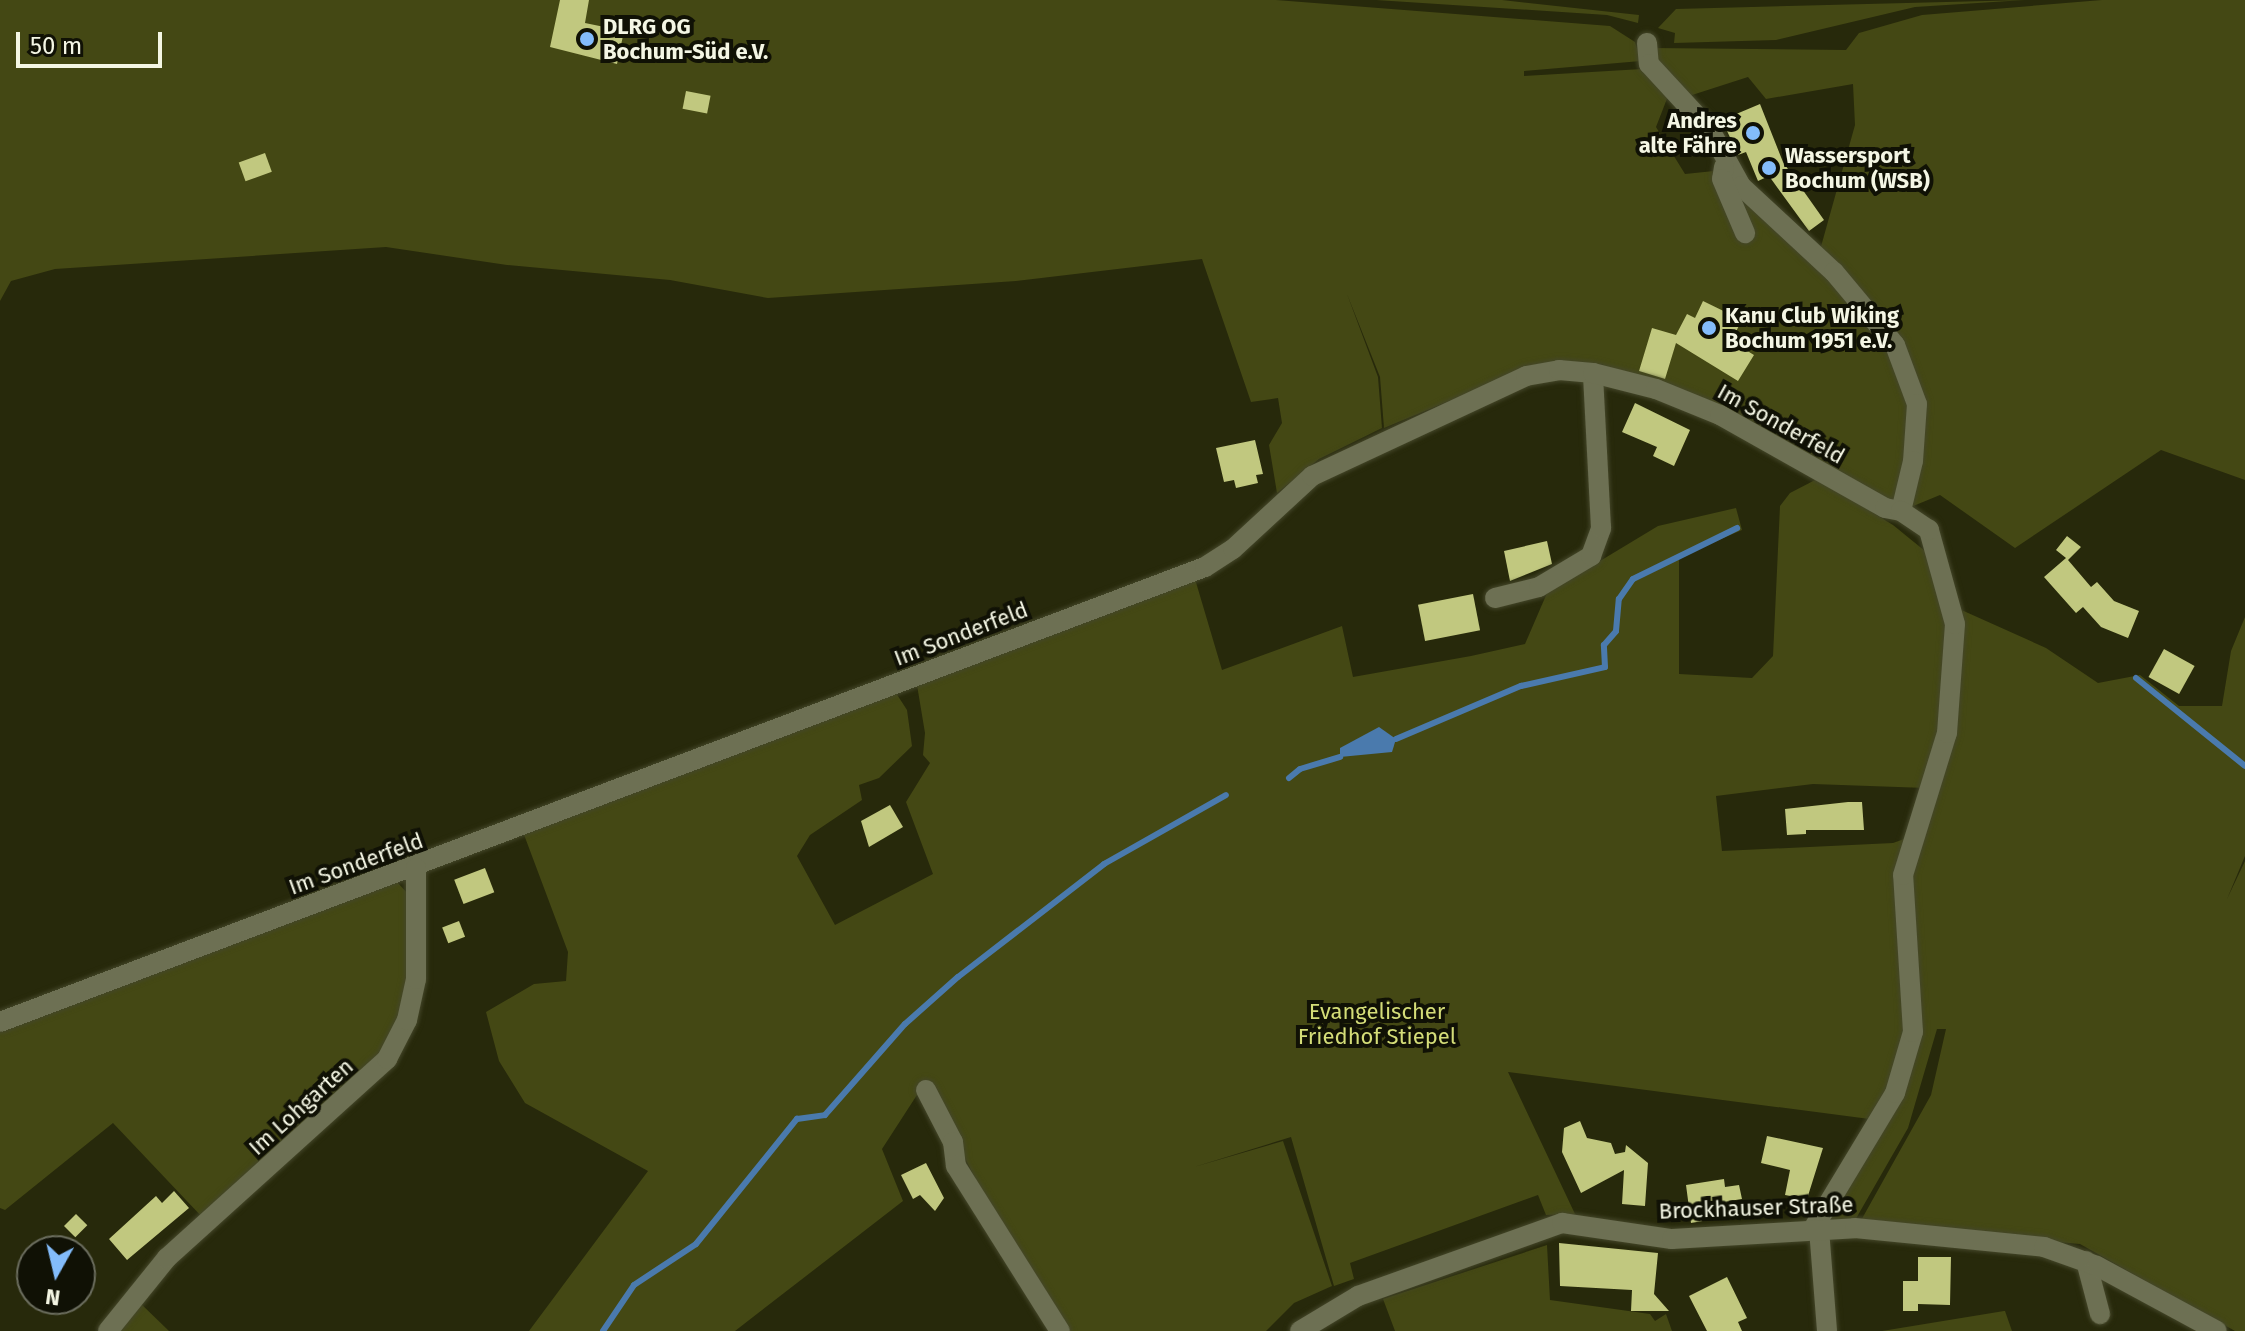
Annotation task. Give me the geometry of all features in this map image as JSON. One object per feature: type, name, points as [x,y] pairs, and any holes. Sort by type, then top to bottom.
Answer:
[{"type":"street","points":[[1647,43],[1649,64],[1710,130],[1725,163],[1741,186],[1834,272],[1877,318],[1907,368],[1917,404],[1913,461],[1901,511]]},
{"type":"street","points":[[1725,163],[1722,179],[1745,233]]},
{"type":"street","name":"Im Sonderfeld","points":[[0,1022],[416,868],[1205,567],[1233,549],[1312,476],[1355,452],[1526,376],[1559,370],[1593,373],[1656,389],[1720,415],[1885,508],[1901,511],[1929,530],[1955,624],[1947,733],[1903,875],[1913,1032],[1895,1093],[1816,1229]]},
{"type":"street","points":[[1495,598],[1539,587],[1591,556],[1601,528],[1593,373]]},
{"type":"street","name":"Im Lohgarten","points":[[108,1331],[132,1296],[205,1223],[387,1059],[407,1020],[416,979],[416,868]]},
{"type":"street","points":[[926,1090],[953,1142],[956,1166],[1060,1331]]},
{"type":"street","name":"Brockhauser Straße","points":[[1300,1331],[1358,1296],[1551,1225],[1672,1239],[1816,1229],[2023,1244],[2086,1261],[2217,1331]]},
{"type":"street","points":[[1816,1229],[1827,1331]]},
{"type":"street","points":[[2086,1261],[2100,1314]]},
{"type":"green space","points":[[0,0],[1276,0],[1610,26],[1635,42],[1641,61],[1524,71],[1524,76],[1642,69],[1670,91],[1656,127],[1685,174],[1714,171],[1875,323],[1912,405],[1900,508],[1659,385],[1601,364],[1557,363],[1526,369],[1384,428],[1380,377],[1347,294],[1378,377],[1382,428],[1319,459],[1277,493],[1269,445],[1282,423],[1278,398],[1251,402],[1202,259],[1016,281],[768,298],[670,280],[507,265],[386,247],[55,269],[11,281],[0,301]]},
{"type":"green space","points":[[1376,0],[1502,0],[1639,15],[1638,23],[1607,15]]},
{"type":"green space","points":[[2025,0],[1915,7],[1776,40],[1674,43],[1675,33],[1658,28],[1676,9]]},
{"type":"green space","points":[[2102,0],[2245,0],[2245,480],[2161,450],[2015,548],[1940,495],[1906,509],[1922,403],[1820,250],[1855,125],[1853,84],[1766,99],[1748,77],[1689,96],[1664,76],[1652,48],[1846,50],[1859,33],[1922,15]]},
{"type":"green space","name":"Evangelischer Friedhof Stiepel","points":[[1817,479],[1893,525],[1925,551],[1950,621],[1944,730],[1926,788],[1813,784],[1716,796],[1722,851],[1893,843],[1910,837],[1909,1033],[1877,1120],[1508,1072],[1575,1214],[1546,1215],[1538,1195],[1350,1263],[1354,1279],[1334,1286],[1291,1137],[1194,1167],[1283,1141],[1332,1286],[1294,1303],[1266,1331],[1067,1331],[1010,1247],[926,1081],[882,1149],[903,1201],[735,1331],[529,1331],[648,1171],[525,1103],[499,1061],[486,1012],[534,984],[566,981],[568,952],[523,832],[896,693],[907,710],[912,746],[879,778],[859,785],[862,800],[810,835],[797,856],[835,925],[933,874],[906,802],[930,763],[923,755],[925,733],[917,685],[1195,579],[1222,670],[1342,626],[1353,677],[1471,656],[1525,644],[1547,593],[1658,526],[1736,508],[1742,530],[1679,557],[1679,674],[1752,678],[1773,656],[1780,506],[1790,493]]},
{"type":"green space","points":[[1957,608],[2046,648],[2098,683],[2140,675],[2179,706],[2222,706],[2231,651],[2245,617],[2245,856],[2227,899],[2245,861],[2245,1331],[2235,1331],[2080,1244],[1859,1224],[1931,1095],[1946,1029],[1937,1029],[1908,1128],[1854,1222],[1825,1218],[1910,1062],[1905,874],[1959,701],[1962,647]]},
{"type":"green space","points":[[397,882],[410,896],[413,929],[401,1020],[383,1056],[203,1218],[113,1123],[5,1210],[0,1208],[0,1030]]},
{"type":"green space","points":[[1547,1245],[1550,1300],[1650,1314],[1655,1321],[1666,1314],[1672,1331],[1395,1331],[1383,1299]]},
{"type":"green space","points":[[138,1301],[169,1331],[120,1331]]},
{"type":"green space","points":[[2004,1311],[2012,1331],[1882,1331]]},
{"type":"water","points":[[1379,727],[1396,739],[1392,752],[1340,757],[1340,748]]},
{"type":"building","name":"DLRG OG Bochum-Süd e.V.","points":[[560,0],[589,0],[585,23],[624,31],[617,64],[550,47]]},
{"type":"building","points":[[686,91],[711,96],[707,113],[683,109]]},
{"type":"building","points":[[1760,104],[1783,162],[1824,220],[1809,231],[1769,176],[1758,181],[1746,152],[1738,155],[1722,120]]},
{"type":"building","points":[[265,153],[272,172],[246,181],[239,163]]},
{"type":"building","points":[[1703,301],[1742,320],[1731,341],[1754,355],[1738,381],[1676,343],[1665,379],[1639,371],[1652,328],[1676,335],[1687,314],[1695,318]]},
{"type":"building","points":[[1635,403],[1690,430],[1674,466],[1653,456],[1657,447],[1622,432]]},
{"type":"building","points":[[1255,440],[1263,474],[1256,475],[1258,483],[1236,488],[1234,480],[1224,482],[1216,448]]},
{"type":"building","points":[[2067,536],[2081,547],[2068,560],[2091,587],[2097,582],[2114,601],[2139,611],[2128,638],[2101,627],[2083,607],[2076,613],[2044,577],[2066,558],[2056,550]]},
{"type":"building","points":[[1547,541],[1552,564],[1510,581],[1504,551]]},
{"type":"building","points":[[1473,594],[1480,630],[1425,641],[1418,605]]},
{"type":"building","points":[[2164,649],[2195,666],[2179,694],[2148,677]]},
{"type":"building","points":[[1862,802],[1864,830],[1806,830],[1806,834],[1787,835],[1785,809]]},
{"type":"building","points":[[890,805],[903,827],[869,847],[861,821]]},
{"type":"building","points":[[485,868],[494,892],[464,904],[454,880]]},
{"type":"building","points":[[459,921],[465,937],[448,943],[442,927]]},
{"type":"building","points":[[1580,1121],[1587,1138],[1611,1143],[1615,1154],[1625,1152],[1626,1145],[1648,1163],[1645,1206],[1622,1204],[1624,1170],[1581,1193],[1562,1152],[1564,1128]]},
{"type":"building","points":[[1767,1136],[1823,1148],[1807,1199],[1785,1195],[1790,1170],[1761,1163]]},
{"type":"building","points":[[926,1163],[944,1198],[935,1211],[920,1195],[913,1199],[901,1175]]},
{"type":"building","points":[[1724,1179],[1725,1187],[1739,1185],[1742,1199],[1729,1201],[1732,1216],[1691,1223],[1686,1185]]},
{"type":"building","points":[[174,1191],[189,1208],[127,1260],[109,1239],[156,1196],[162,1203]]},
{"type":"building","points":[[76,1214],[87,1225],[78,1235],[73,1235],[64,1226]]},
{"type":"building","points":[[1559,1243],[1658,1253],[1654,1294],[1669,1311],[1631,1311],[1632,1290],[1560,1286]]},
{"type":"building","points":[[1918,1257],[1951,1257],[1950,1305],[1918,1304],[1918,1311],[1903,1311],[1903,1281],[1918,1281]]},
{"type":"building","points":[[1727,1277],[1747,1318],[1738,1322],[1742,1331],[1707,1331],[1689,1296]]},
{"type":"waterway","points":[[1396,739],[1521,686],[1605,667],[1604,645],[1616,631],[1619,599],[1633,579],[1737,528]]},
{"type":"waterway","points":[[2136,678],[2245,766]]},
{"type":"waterway","points":[[1289,778],[1300,769],[1340,757]]},
{"type":"waterway","points":[[603,1331],[634,1285],[696,1244],[797,1119],[825,1115],[905,1024],[958,977],[1104,864],[1226,795]]},
{"type":"place","name":"DLRG OG Bochum-Süd e.V.","points":[[587,39]]},
{"type":"place","name":"Andres alte Fähre","points":[[1753,133]]},
{"type":"place","name":"Wassersport Bochum (WSB)","points":[[1769,168]]},
{"type":"place","name":"Kanu Club Wiking Bochum 1951 e.V.","points":[[1709,328]]}]
